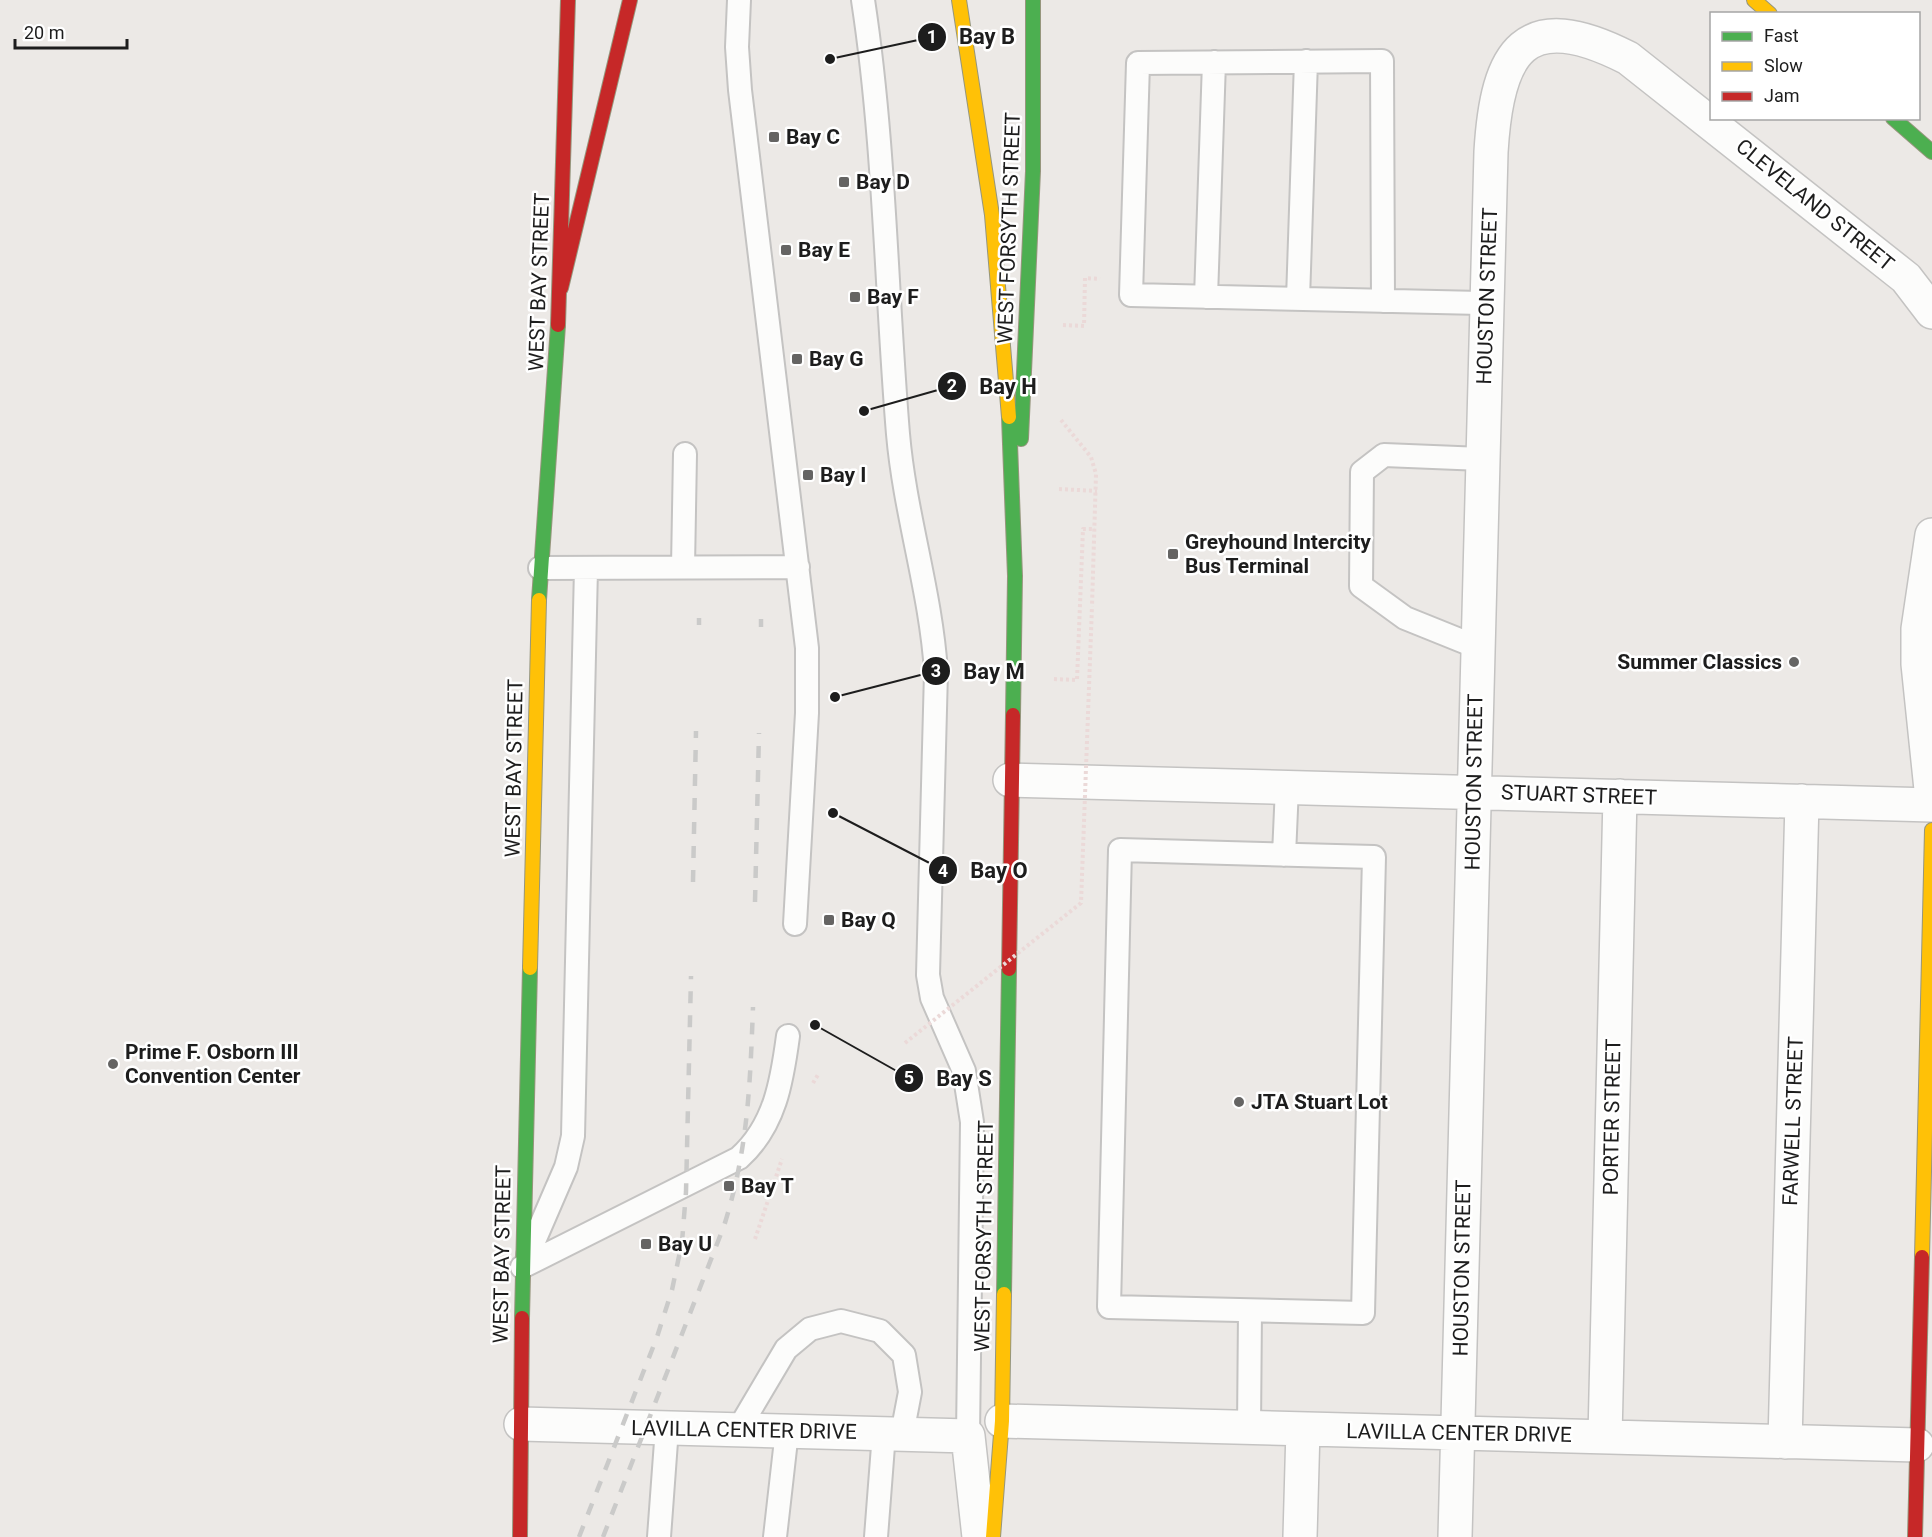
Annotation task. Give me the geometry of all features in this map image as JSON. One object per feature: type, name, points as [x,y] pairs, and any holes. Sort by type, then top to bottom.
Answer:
[{"type":"main road","name":"WEST BAY STREET","points":[[520,1537],[522,1267],[540,568],[561,288],[568,0]]},
{"type":"main road","points":[[561,288],[630,0]]},
{"type":"main road","points":[[959,0],[980,112],[999,282],[1008,394],[1015,576]]},
{"type":"main road","name":"WEST FORSYTH STREET","points":[[993,1537],[1002,1421],[1010,780],[1015,576],[1031,237],[1033,0]]},
{"type":"main road","points":[[1754,0],[1768,12]]},
{"type":"main road","points":[[1895,120],[1932,152]]},
{"type":"main road","points":[[1915,1537],[1932,830]]},
{"type":"street","name":"CLEVELAND STREET","points":[[1532,39],[1549,35],[1587,39],[1628,58],[1906,278],[1932,312]]},
{"type":"street","name":"HOUSTON STREET","points":[[1455,1537],[1491,152],[1497,99],[1510,62],[1520,48],[1532,39]]},
{"type":"street","points":[[1932,535],[1918,629],[1918,664],[1932,799]]},
{"type":"street","name":"STUART STREET","points":[[1010,780],[1932,805]]},
{"type":"street","name":"PORTER STREET","points":[[1605,1437],[1620,796]]},
{"type":"street","name":"FARWELL STREET","points":[[1785,1442],[1802,801]]},
{"type":"street","name":"LAVILLA CENTER DRIVE","points":[[1002,1421],[1917,1445]]},
{"type":"street","name":"LAVILLA CENTER DRIVE","points":[[521,1424],[968,1436]]},
{"type":"street","points":[[1300,1537],[1303,1429]]},
{"type":"street","points":[[968,1436],[979,1537]]},
{"type":"lane","points":[[739,0],[737,47],[740,90],[807,648],[807,713],[795,924]]},
{"type":"lane","points":[[863,0],[876,97],[898,436],[910,516],[934,642],[936,672],[928,975],[932,998],[964,1071],[972,1122],[968,1436]]},
{"type":"lane","points":[[1298,299],[1306,61]]},
{"type":"lane","points":[[1383,301],[1382,61],[1138,63],[1131,295],[1383,301],[1487,303]]},
{"type":"lane","points":[[1206,297],[1214,62]]},
{"type":"lane","points":[[683,567],[685,454]]},
{"type":"lane","points":[[1477,646],[1405,618],[1361,586],[1362,472],[1384,455],[1482,459]]},
{"type":"lane","points":[[540,568],[798,567]]},
{"type":"lane","points":[[522,1267],[566,1167],[573,1136],[586,568]]},
{"type":"lane","points":[[1284,855],[1287,788]]},
{"type":"lane","points":[[1120,850],[1284,855],[1374,857],[1363,1313],[1109,1307],[1120,850]]},
{"type":"lane","points":[[522,1267],[739,1158],[760,1136],[770,1115],[784,1074],[788,1036]]},
{"type":"lane","points":[[1249,1427],[1250,1311]]},
{"type":"lane","points":[[738,1430],[786,1349],[810,1329],[841,1321],[880,1331],[904,1355],[910,1392],[893,1434],[876,1537]]},
{"type":"lane","points":[[659,1537],[667,1428]]},
{"type":"lane","points":[[775,1537],[787,1431]]},
{"type":"path","points":[[1063,325],[1084,326],[1085,278],[1131,280]]},
{"type":"path","points":[[905,1043],[1081,903],[1097,490],[1096,474],[1091,458],[1061,420]]},
{"type":"path","points":[[1059,489],[1097,490]]},
{"type":"path","points":[[1054,679],[1077,680],[1083,529],[1095,529]]},
{"type":"path","points":[[755,1239],[776,1175]]},
{"type":"railway","points":[[699,618],[699,625]]},
{"type":"railway","points":[[761,619],[761,627]]},
{"type":"railway","points":[[693,882],[696,731]]},
{"type":"railway","points":[[755,902],[759,733]]},
{"type":"railway","points":[[579,1537],[657,1337],[672,1290],[682,1242],[686,1192],[691,976]]},
{"type":"railway","points":[[603,1537],[724,1226],[732,1198],[746,1118],[753,1007]]},
{"type":"traffic: fast","points":[[1021,439],[1033,171],[1033,0]]},
{"type":"traffic: fast","points":[[1895,120],[1932,152]]},
{"type":"traffic: fast","points":[[539,600],[558,325]]},
{"type":"traffic: fast","points":[[1009,417],[1015,576]]},
{"type":"traffic: fast","points":[[1013,715],[1015,576]]},
{"type":"traffic: fast","points":[[522,1318],[530,968]]},
{"type":"traffic: fast","points":[[1004,1294],[1009,969]]},
{"type":"traffic: slow","points":[[959,0],[992,215],[1009,417]]},
{"type":"traffic: slow","points":[[1754,0],[1768,12]]},
{"type":"traffic: slow","points":[[530,968],[539,600]]},
{"type":"traffic: slow","points":[[1922,1257],[1932,830]]},
{"type":"traffic: slow","points":[[993,1537],[1002,1421],[1004,1294]]},
{"type":"traffic: jam","points":[[558,325],[568,0]]},
{"type":"traffic: jam","points":[[561,288],[630,0]]},
{"type":"traffic: jam","points":[[1009,969],[1013,715]]},
{"type":"traffic: jam","points":[[1915,1537],[1922,1257]]},
{"type":"traffic: jam","points":[[520,1537],[522,1318]]},
{"type":"place","name":"Bay B","points":[[830,59]]},
{"type":"place","name":"Bay C","points":[[774,137]]},
{"type":"place","name":"Bay D","points":[[844,182]]},
{"type":"place","name":"Bay E","points":[[786,250]]},
{"type":"place","name":"Bay F","points":[[855,297]]},
{"type":"place","name":"Bay G","points":[[797,359]]},
{"type":"place","name":"Bay H","points":[[864,411]]},
{"type":"place","name":"Bay I","points":[[808,475]]},
{"type":"place","name":"Greyhound Intercity Bus Terminal","points":[[1173,554]]},
{"type":"place","name":"Summer Classics","points":[[1794,662]]},
{"type":"place","name":"Bay M","points":[[835,697]]},
{"type":"place","name":"Bay O","points":[[833,813]]},
{"type":"place","name":"Bay Q","points":[[829,920]]},
{"type":"place","name":"Bay S","points":[[815,1025]]},
{"type":"place","name":"Prime F. Osborn III Convention Center","points":[[113,1064]]},
{"type":"place","name":"JTA Stuart Lot","points":[[1239,1102]]},
{"type":"place","name":"Bay T","points":[[729,1186]]},
{"type":"place","name":"Bay U","points":[[646,1244]]}]
